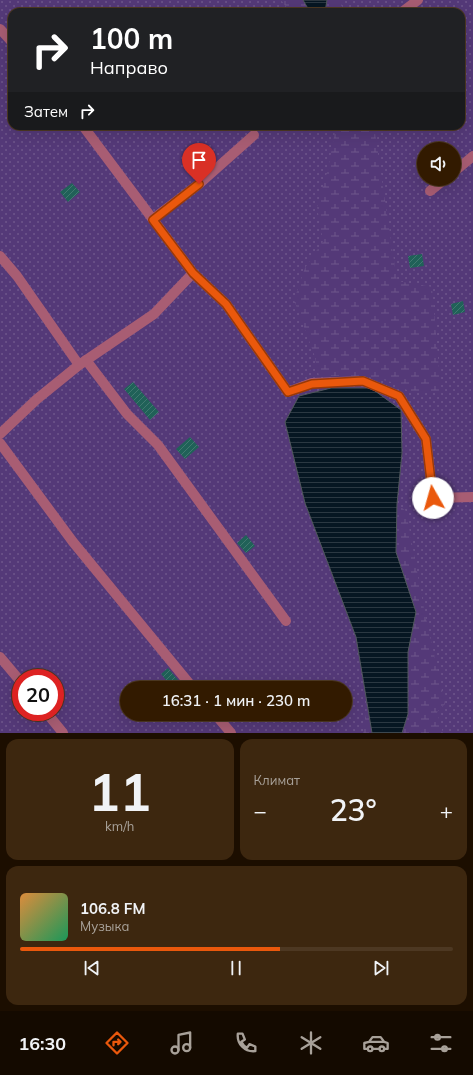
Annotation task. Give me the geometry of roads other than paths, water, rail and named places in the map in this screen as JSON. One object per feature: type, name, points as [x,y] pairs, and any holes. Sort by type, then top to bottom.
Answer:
[{"type":"lane","points":[[407,8],[418,0]]},
{"type":"lane","points":[[0,28],[8,37]]},
{"type":"lane","points":[[86,130],[193,273],[226,304],[288,392],[312,384],[363,381],[399,396],[426,439],[433,498],[473,497]]},
{"type":"lane","points":[[153,220],[199,184],[254,135]]},
{"type":"lane","points":[[461,166],[473,156]]},
{"type":"lane","points":[[430,191],[436,186]]},
{"type":"lane","points":[[0,256],[17,276],[82,362],[127,414],[158,445],[286,621]]},
{"type":"lane","points":[[0,434],[82,362],[154,314],[193,273]]},
{"type":"lane","points":[[0,443],[73,542],[187,681]]},
{"type":"lane","points":[[0,657],[12,671]]},
{"type":"lane","points":[[53,721],[63,733]]},
{"type":"lane","points":[[221,721],[231,733]]},
{"type":"water","points":[[303,0],[327,0],[326,8],[308,8]]},
{"type":"water","points":[[331,388],[371,388],[401,410],[402,453],[397,504],[396,552],[416,612],[408,652],[408,714],[402,733],[372,733],[356,637],[305,503],[285,422],[299,396]]}]
